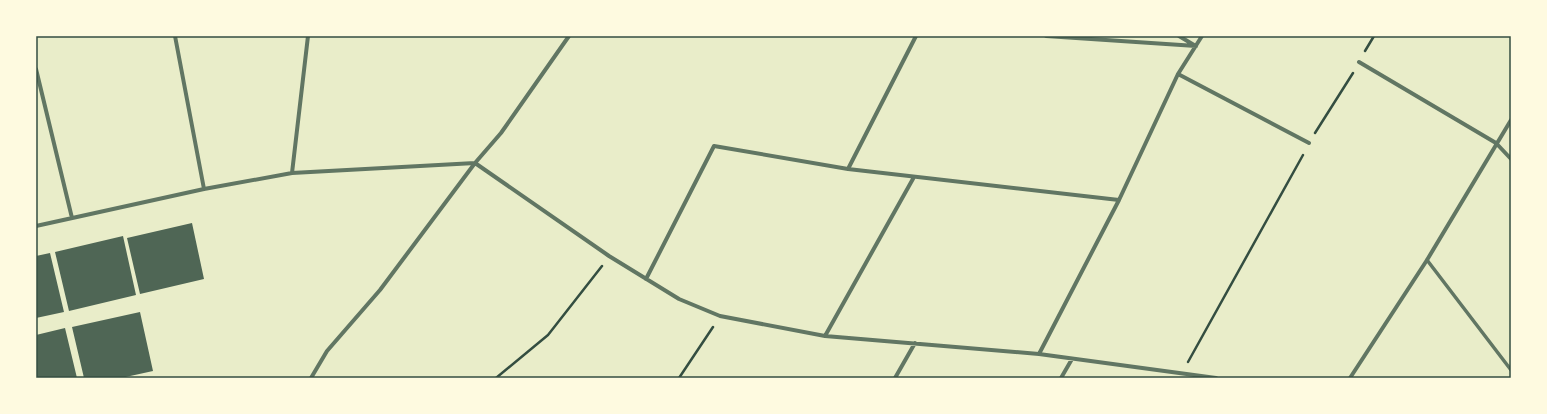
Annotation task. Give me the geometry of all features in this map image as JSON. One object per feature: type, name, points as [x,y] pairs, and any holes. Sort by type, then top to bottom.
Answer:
[{"type":"street","points":[[175,36],[204,189]]},
{"type":"street","points":[[292,173],[308,36]]},
{"type":"street","points":[[311,378],[327,351],[380,290],[475,163],[501,132],[569,36]]},
{"type":"street","points":[[848,169],[916,36]]},
{"type":"street","points":[[1046,36],[1196,46]]},
{"type":"street","points":[[1179,36],[1196,46]]},
{"type":"street","points":[[1039,354],[1119,200],[1178,74],[1202,36]]},
{"type":"street","points":[[1359,62],[1496,143],[1511,158]]},
{"type":"street","points":[[36,69],[72,218]]},
{"type":"street","points":[[1178,74],[1309,143]]},
{"type":"street","points":[[1350,378],[1427,260],[1511,120]]},
{"type":"street","points":[[646,279],[714,146],[848,169],[1119,200]]},
{"type":"street","points":[[36,226],[204,189],[292,173],[475,163],[646,279],[680,299],[720,316],[825,336],[1039,354],[1216,378]]},
{"type":"street","points":[[825,336],[914,177]]},
{"type":"street","points":[[1427,260],[1511,370]]},
{"type":"street","points":[[895,378],[915,344]]},
{"type":"street","points":[[1061,378],[1072,359]]},
{"type":"path","points":[[1182,373],[1309,143],[1374,36]]},
{"type":"path","points":[[496,378],[548,335],[610,256]]},
{"type":"path","points":[[679,378],[720,316]]},
{"type":"building","points":[[192,223],[204,279],[140,294],[127,238]]},
{"type":"building","points":[[123,236],[136,295],[69,311],[55,252]]},
{"type":"building","points":[[50,253],[64,312],[36,318],[36,256]]},
{"type":"building","points":[[140,312],[153,371],[121,378],[84,378],[72,327]]},
{"type":"building","points":[[65,328],[77,378],[36,378],[36,335]]}]
